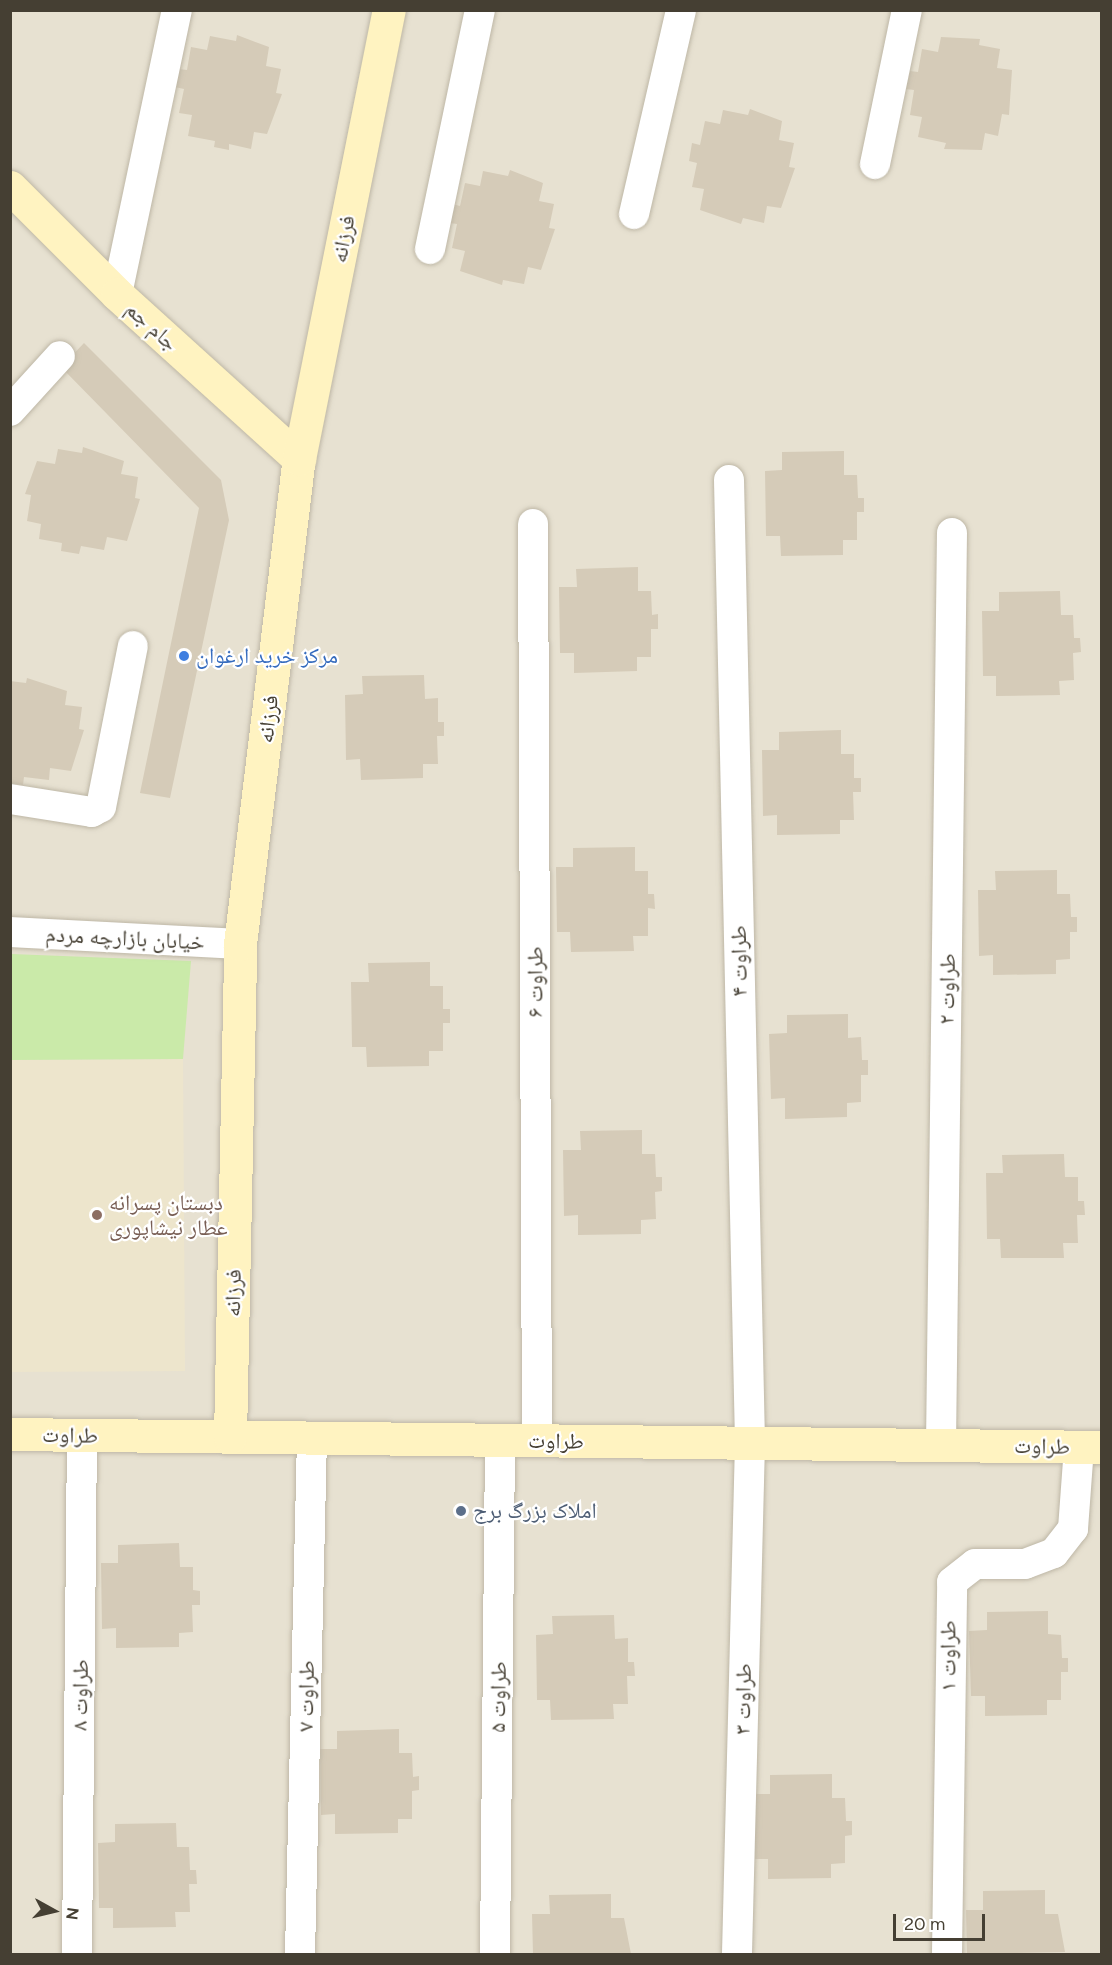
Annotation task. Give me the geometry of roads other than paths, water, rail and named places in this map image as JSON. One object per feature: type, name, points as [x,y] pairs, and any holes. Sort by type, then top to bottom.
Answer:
[{"type":"street","points":[[117,294],[177,10]]},
{"type":"street","name":"فرزانه","points":[[230,1437],[240,944],[299,459],[389,10]]},
{"type":"street","points":[[429,249],[480,10]]},
{"type":"street","points":[[634,214],[681,10]]},
{"type":"street","points":[[875,164],[907,10]]},
{"type":"street","name":"جام جم","points":[[10,187],[117,294],[299,459]]},
{"type":"street","points":[[10,411],[60,356]]},
{"type":"street","name":"طراوت ۴","points":[[729,480],[750,1443]]},
{"type":"street","name":"طراوت ۶","points":[[533,524],[537,1441]]},
{"type":"street","name":"طراوت ۲","points":[[941,1445],[952,533]]},
{"type":"street","points":[[10,799],[92,812],[101,807],[133,646]]},
{"type":"street","name":"خیابان بازارچه مردم","points":[[10,932],[240,944]]},
{"type":"street","name":"طراوت","points":[[10,1434],[1090,1447]]},
{"type":"street","name":"طراوت ۸","points":[[77,1954],[82,1435]]},
{"type":"street","name":"طراوت ۷","points":[[300,1954],[312,1438]]},
{"type":"street","name":"طراوت ۵","points":[[495,1954],[500,1440]]},
{"type":"street","name":"طراوت ۳","points":[[737,1954],[750,1443]]},
{"type":"street","name":"طراوت ۱","points":[[947,1954],[952,1582],[975,1564],[1025,1564],[1054,1553],[1074,1529],[1090,1447]]},
{"type":"place","name":"مرکز خرید ارغوان","points":[[184,656]]},
{"type":"place","name":"دبستان پسرانه عطار نیشاپوری","points":[[97,1215]]},
{"type":"place","name":"املاک بزرگ برج","points":[[461,1511]]}]
